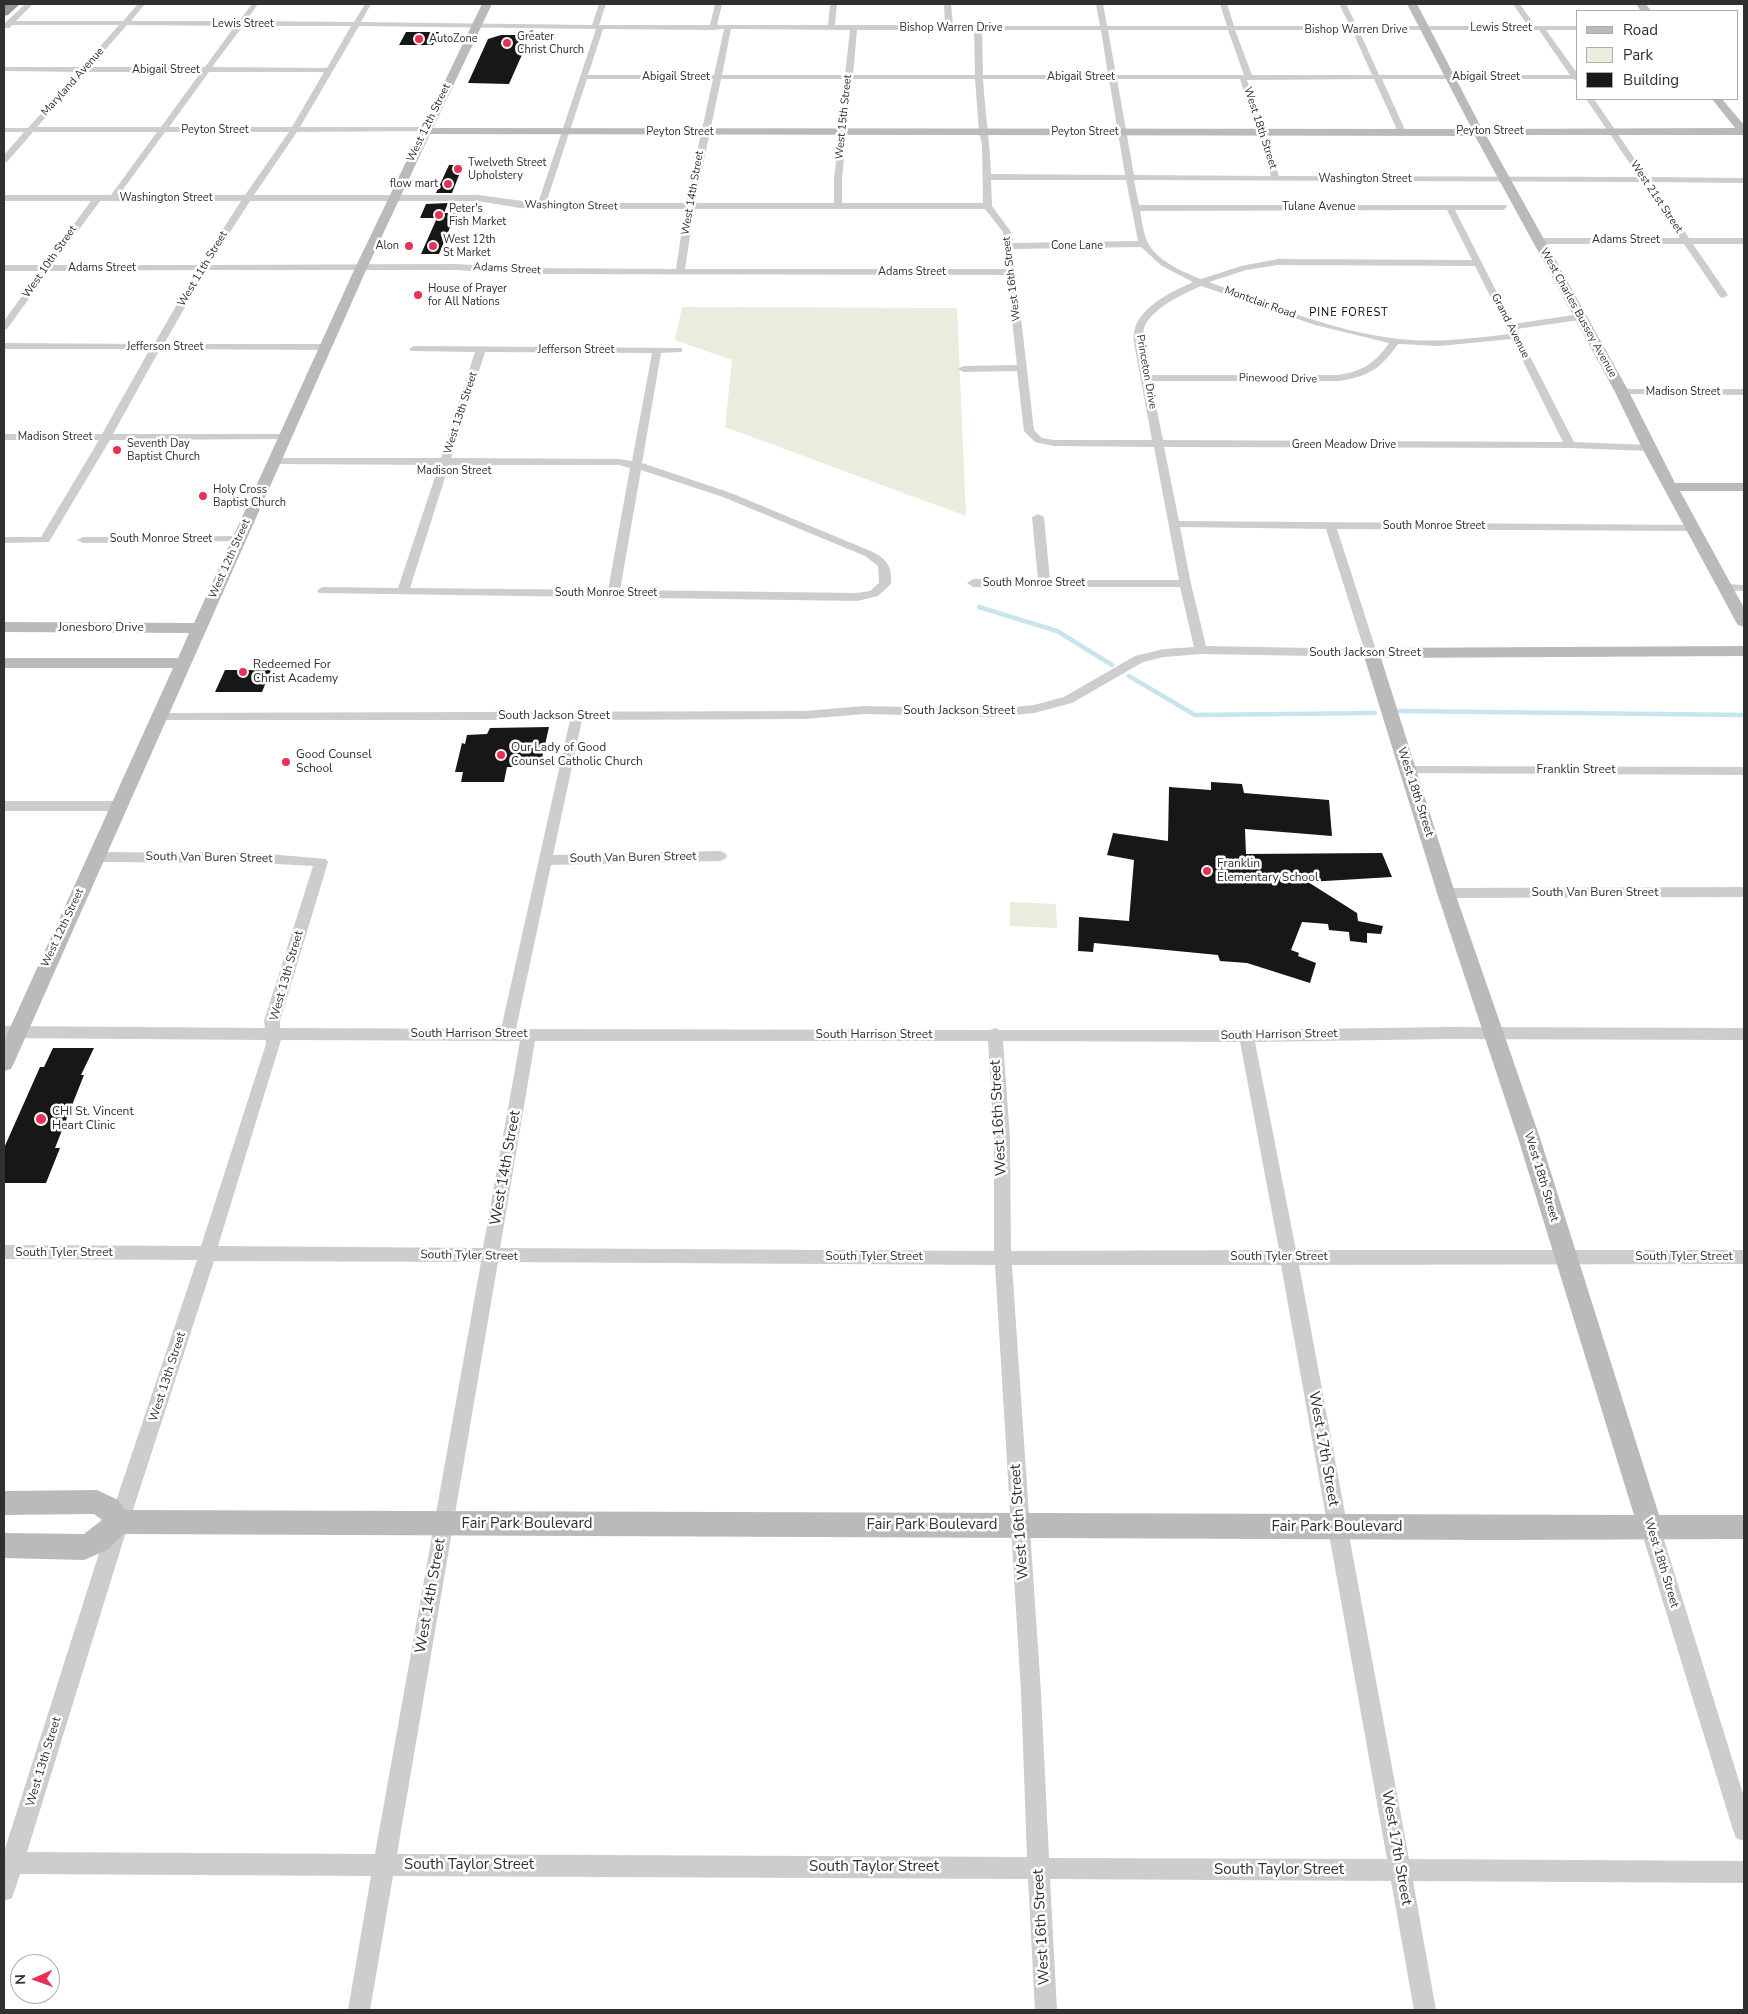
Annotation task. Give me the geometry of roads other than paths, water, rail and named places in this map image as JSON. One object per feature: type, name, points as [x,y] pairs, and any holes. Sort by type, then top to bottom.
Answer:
[{"type":"highway","points":[[7,18],[14,4]]},
{"type":"street","points":[[4,29],[7,18],[29,4]]},
{"type":"street","name":"Maryland Avenue","points":[[4,160],[142,4]]},
{"type":"street","points":[[113,198],[255,4]]},
{"type":"street","name":"West 11th Street","points":[[4,540],[45,540],[106,438],[155,348],[203,268],[294,130],[368,4]]},
{"type":"street","name":"West 12th Street","points":[[4,1063],[11,1032],[96,857],[361,268],[425,130],[487,4]]},
{"type":"street","points":[[541,206],[585,77],[603,4]]},
{"type":"street","points":[[713,28],[719,4]]},
{"type":"street","points":[[831,28],[834,4]]},
{"type":"street","points":[[948,4],[949,28]]},
{"type":"street","points":[[1100,4],[1106,28],[1130,178],[1144,244]]},
{"type":"street","name":"West 18th Street","points":[[1224,4],[1260,133],[1276,178]]},
{"type":"street","points":[[1342,4],[1402,132]]},
{"type":"street","name":"West Charles Bussey Avenue","points":[[1412,4],[1503,179],[1622,392],[1649,448],[1744,622]]},
{"type":"street","points":[[1517,4],[1576,77]]},
{"type":"street","name":"Lewis Street","points":[[7,18],[125,23],[476,26]]},
{"type":"street","name":"Bishop Warren Drive","points":[[476,26],[1425,29]]},
{"type":"street","name":"West 14th Street","points":[[680,271],[690,206],[716,77],[728,28]]},
{"type":"street","name":"West 15th Street","points":[[838,207],[842,132],[854,28]]},
{"type":"street","points":[[978,28],[979,77],[983,132],[986,145],[988,206]]},
{"type":"street","name":"Lewis Street","points":[[1425,29],[1576,28]]},
{"type":"street","name":"Abigail Street","points":[[4,70],[329,70]]},
{"type":"street","name":"Abigail Street","points":[[585,77],[1576,77]]},
{"type":"street","name":"West 21st Street","points":[[1591,100],[1723,295]]},
{"type":"street","points":[[1718,100],[1744,131]]},
{"type":"street","name":"Peyton Street","points":[[4,130],[1260,133],[1610,130],[1744,131]]},
{"type":"street","name":"Washington Street","points":[[986,177],[1744,180]]},
{"type":"street","name":"Washington Street","points":[[4,198],[478,198],[520,205],[541,206],[988,206]]},
{"type":"street","name":"West 10th Street","points":[[4,327],[96,198]]},
{"type":"street","name":"West 16th Street","points":[[988,206],[1007,232],[1029,431],[1039,440]]},
{"type":"street","name":"Tulane Avenue","points":[[1136,208],[1503,207]]},
{"type":"street","name":"Grand Avenue","points":[[1450,208],[1570,444]]},
{"type":"street","name":"Adams Street","points":[[1538,241],[1744,241]]},
{"type":"street","name":"Cone Lane","points":[[1009,246],[1144,244]]},
{"type":"street","name":"Montclair Road","points":[[1144,244],[1166,265],[1201,282],[1324,325],[1395,342],[1453,342],[1580,317]]},
{"type":"street","name":"Princeton Drive","points":[[1201,650],[1185,584],[1138,334],[1143,320],[1155,308],[1189,287],[1263,263],[1478,263]]},
{"type":"street","name":"Adams Street","points":[[4,268],[455,267],[522,271],[1011,272]]},
{"type":"street","name":"Pinewood Drive","points":[[1147,378],[1325,379],[1344,377],[1366,372],[1376,367],[1395,342]]},
{"type":"street","name":"Jefferson Street","points":[[4,346],[155,348],[326,347]]},
{"type":"street","name":"Jefferson Street","points":[[414,349],[679,350]]},
{"type":"street","name":"West 13th Street","points":[[403,591],[481,350]]},
{"type":"street","points":[[613,594],[657,350]]},
{"type":"street","points":[[962,369],[1023,368]]},
{"type":"street","name":"Madison Street","points":[[1622,392],[1744,392]]},
{"type":"street","name":"Madison Street","points":[[4,437],[285,437]]},
{"type":"street","name":"Green Meadow Drive","points":[[1039,440],[1054,443],[1158,444],[1570,444],[1649,448]]},
{"type":"street","name":"Madison Street","points":[[273,466],[443,466],[618,471],[636,466],[649,468],[727,495],[882,560],[885,567],[884,584]]},
{"type":"street","points":[[1670,487],[1744,487]]},
{"type":"street","points":[[1038,517],[1044,583]]},
{"type":"street","name":"South Monroe Street","points":[[1175,524],[1692,528]]},
{"type":"street","name":"West 18th Street","points":[[1331,526],[1446,892],[1490,1025],[1495,1034],[1566,1257],[1744,1830]]},
{"type":"street","name":"South Monroe Street","points":[[83,540],[239,539]]},
{"type":"street","name":"South Monroe Street","points":[[973,583],[1185,584]]},
{"type":"street","name":"South Monroe Street","points":[[323,591],[857,597],[874,594],[884,584]]},
{"type":"street","points":[[1726,588],[1744,588]]},
{"type":"street","name":"Jonesboro Drive","points":[[4,627],[198,628]]},
{"type":"street","name":"South Jackson Street","points":[[160,716],[805,715],[864,710],[1014,712],[1068,700],[1120,669],[1151,655],[1201,650],[1371,653],[1744,651]]},
{"type":"street","points":[[4,663],[183,663]]},
{"type":"street","points":[[507,1034],[577,716]]},
{"type":"street","name":"Franklin Street","points":[[1408,770],[1744,771]]},
{"type":"street","points":[[4,806],[118,806]]},
{"type":"street","name":"South Van Buren Street","points":[[546,860],[720,856]]},
{"type":"street","name":"South Van Buren Street","points":[[96,857],[258,858],[321,862]]},
{"type":"street","name":"West 13th Street","points":[[4,1890],[8,1863],[274,1044],[272,1021],[321,862]]},
{"type":"street","name":"South Van Buren Street","points":[[1446,892],[1744,892]]},
{"type":"street","name":"South Harrison Street","points":[[11,1032],[1246,1036],[1447,1033],[1744,1034]]},
{"type":"street","name":"West 14th Street","points":[[359,2010],[530,1034]]},
{"type":"street","name":"West 16th Street","points":[[995,1034],[1002,1138],[1004,1258],[1031,1692],[1046,2010]]},
{"type":"street","name":"West 17th Street","points":[[1246,1036],[1425,2010]]},
{"type":"street","name":"South Tyler Street","points":[[4,1252],[1004,1258],[1744,1257]]},
{"type":"street","points":[[4,1503],[97,1502],[108,1509],[119,1522],[98,1541],[84,1547],[4,1546]]},
{"type":"street","name":"Fair Park Boulevard","points":[[119,1522],[1744,1527]]},
{"type":"street","name":"South Taylor Street","points":[[8,1863],[1744,1872]]},
{"type":"waterway","points":[[979,607],[1057,631],[1112,665]]},
{"type":"waterway","points":[[1129,676],[1195,715],[1375,713]]},
{"type":"waterway","points":[[1399,711],[1744,715]]},
{"type":"place","name":"AutoZone","points":[[419,39]]},
{"type":"place","name":"Greater Christ Church","points":[[507,43]]},
{"type":"place","name":"Twelveth Street Upholstery","points":[[458,169]]},
{"type":"place","name":"flow mart","points":[[448,184]]},
{"type":"place","name":"Peter's Fish Market","points":[[439,215]]},
{"type":"place","name":"Alon","points":[[409,246]]},
{"type":"place","name":"West 12th St Market","points":[[433,246]]},
{"type":"place","name":"House of Prayer for All Nations","points":[[418,295]]},
{"type":"place","name":"Seventh Day Baptist Church","points":[[117,450]]},
{"type":"place","name":"Holy Cross Baptist Church","points":[[203,496]]},
{"type":"place","name":"Redeemed For Christ Academy","points":[[243,672]]},
{"type":"place","name":"Our Lady of Good Counsel Catholic Church","points":[[501,755]]},
{"type":"place","name":"Good Counsel School","points":[[286,762]]},
{"type":"place","name":"Franklin Elementary School","points":[[1207,871]]},
{"type":"place","name":"CHI St. Vincent Heart Clinic","points":[[41,1119]]},
{"type":"district","name":"PINE FOREST","points":[[1349,313]]}]
